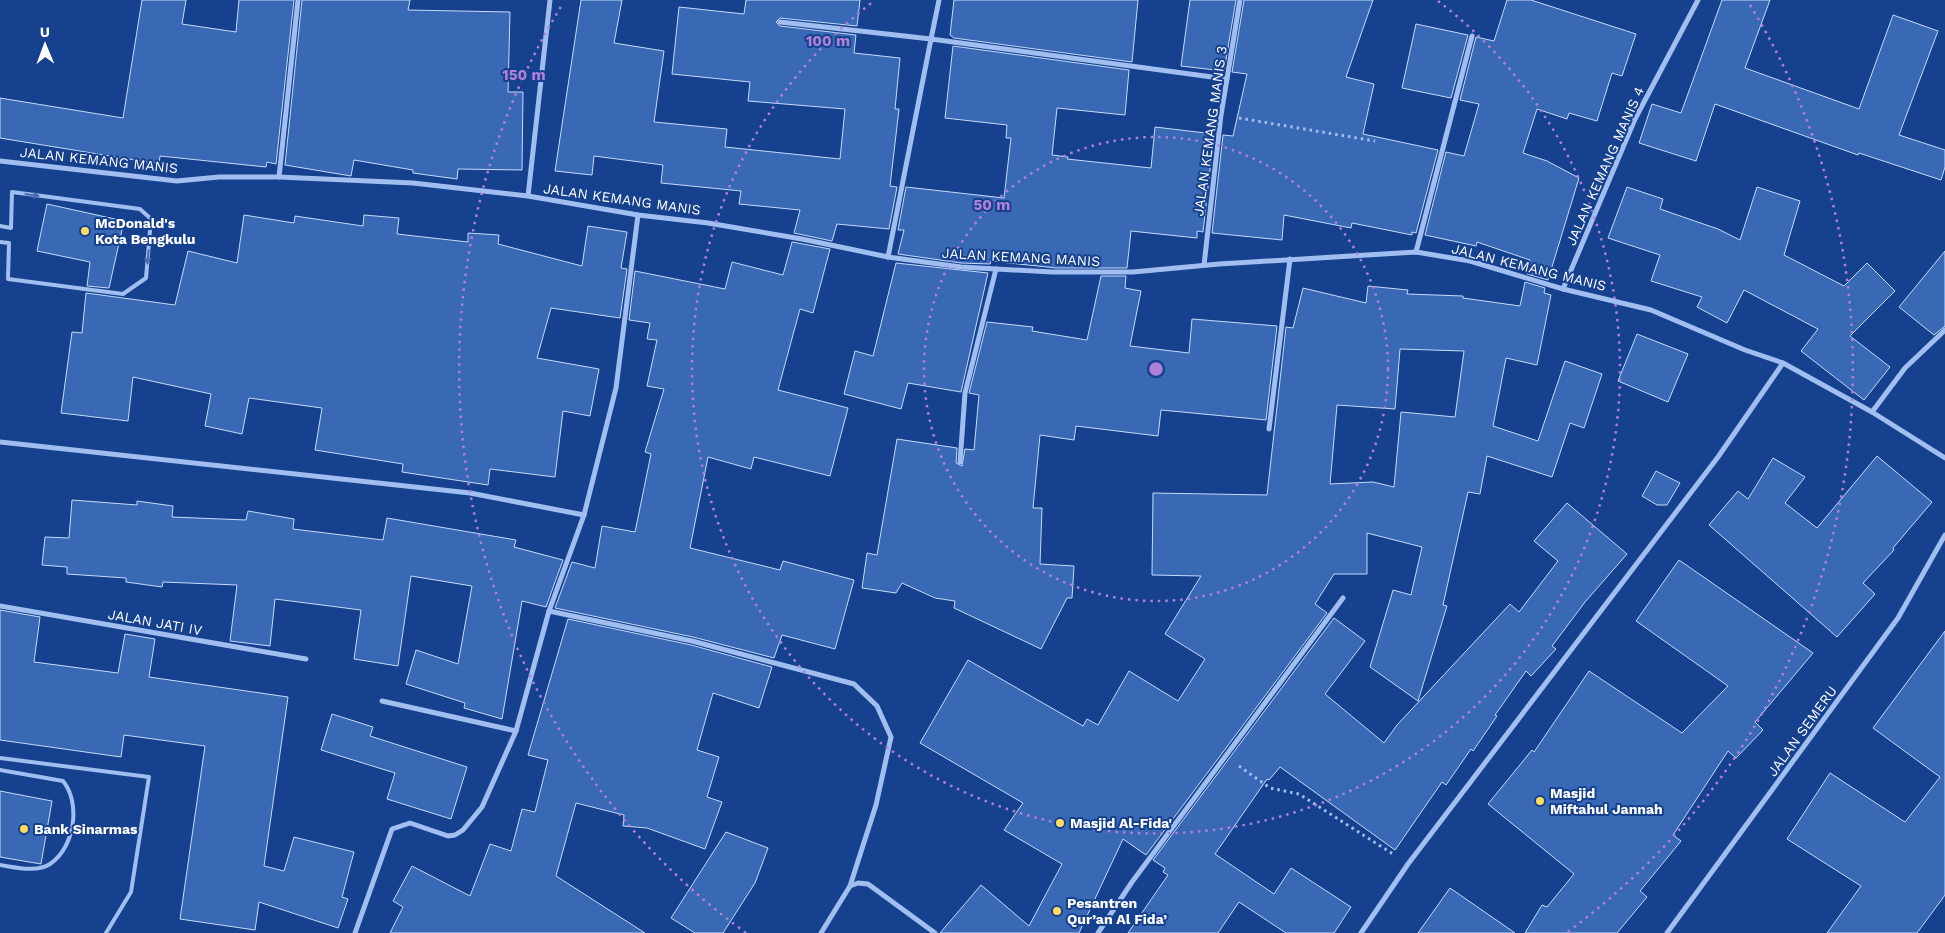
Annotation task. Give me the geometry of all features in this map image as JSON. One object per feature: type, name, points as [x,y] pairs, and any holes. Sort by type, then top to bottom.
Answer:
[{"type":"street","points":[[279,177],[298,0]]},
{"type":"street","points":[[528,196],[550,0]]},
{"type":"street","points":[[888,257],[939,0]]},
{"type":"street","name":"JALAN KEMANG MANIS 3","points":[[1204,265],[1221,116],[1240,0]]},
{"type":"street","name":"JALAN KEMANG MANIS 4","points":[[1563,289],[1635,119],[1698,0]]},
{"type":"street","points":[[780,22],[931,39],[1227,79]]},
{"type":"street","points":[[1416,252],[1472,36]]},
{"type":"street","name":"JALAN KEMANG MANIS","points":[[0,160],[176,181],[219,177],[279,177],[413,183],[528,196],[638,215],[708,222],[888,257],[961,268],[1133,272],[1204,265],[1416,252],[1470,261],[1563,289],[1651,310],[1746,350],[1783,363],[1872,412],[1945,458]]},
{"type":"street","points":[[355,933],[392,829],[410,823],[448,836],[455,835],[463,830],[482,808],[516,731],[549,611],[584,516],[616,388],[624,340],[638,215]]},
{"type":"street","points":[[1268,428],[1290,259]]},
{"type":"street","points":[[960,462],[965,393],[996,269]]},
{"type":"street","points":[[1872,412],[1905,368],[1945,330]]},
{"type":"street","points":[[1361,933],[1408,864],[1712,464],[1783,363]]},
{"type":"street","points":[[0,442],[470,493],[584,516]]},
{"type":"street","name":"JALAN SEMERU","points":[[1667,933],[1898,618],[1945,535]]},
{"type":"street","points":[[1098,933],[1132,882],[1227,757],[1343,598]]},
{"type":"street","name":"JALAN JATI IV","points":[[0,606],[306,659]]},
{"type":"street","points":[[549,611],[692,642],[854,684],[877,706],[890,737],[876,805],[850,886],[821,933]]},
{"type":"street","points":[[382,701],[516,731]]},
{"type":"street","points":[[850,886],[858,882],[868,884],[935,933]]},
{"type":"lane","points":[[0,226],[11,228],[12,192],[140,209],[151,219],[146,278],[123,294],[8,280],[9,243],[0,242]]},
{"type":"lane","points":[[0,758],[149,777],[131,892],[106,933]]},
{"type":"lane","points":[[0,770],[47,776],[63,781],[70,789],[75,807],[66,842],[60,854],[49,865],[26,869],[0,865]]},
{"type":"path","points":[[1221,116],[1375,140]]},
{"type":"path","points":[[1227,757],[1270,788],[1299,794],[1320,806],[1408,864]]},
{"type":"building","points":[[142,0],[186,0],[182,24],[236,32],[239,0],[294,0],[276,164],[267,162],[266,167],[160,156],[159,164],[0,138],[0,98],[123,118]]},
{"type":"building","points":[[302,0],[410,0],[408,10],[510,12],[508,92],[523,92],[522,170],[458,169],[457,179],[413,173],[413,170],[354,160],[351,176],[285,165]]},
{"type":"building","points":[[581,0],[622,0],[614,43],[664,51],[654,122],[727,129],[725,147],[840,159],[845,109],[748,101],[750,82],[672,74],[679,7],[744,14],[746,0],[860,0],[857,26],[780,18],[776,22],[780,26],[856,35],[854,53],[900,58],[895,109],[899,109],[890,186],[897,187],[889,229],[837,224],[832,241],[794,233],[800,210],[739,204],[741,191],[661,183],[663,165],[594,156],[592,175],[555,171]]},
{"type":"building","points":[[954,0],[1138,0],[1132,62],[954,38],[950,35]]},
{"type":"building","points":[[1190,0],[1236,0],[1224,71],[1181,66]]},
{"type":"building","points":[[1244,0],[1373,0],[1346,77],[1374,84],[1363,134],[1438,150],[1416,233],[1412,232],[1412,235],[1352,223],[1351,228],[1284,215],[1282,240],[1212,233],[1223,135],[1233,136],[1247,74],[1232,72]]},
{"type":"building","points":[[1507,0],[1531,0],[1636,34],[1622,76],[1612,73],[1597,121],[1569,113],[1567,119],[1537,109],[1523,153],[1547,161],[1579,178],[1548,280],[1527,274],[1530,260],[1477,242],[1476,246],[1425,235],[1446,152],[1464,156],[1479,104],[1460,100],[1476,37],[1494,41]]},
{"type":"building","points":[[1722,0],[1770,0],[1745,68],[1859,109],[1893,15],[1938,31],[1899,135],[1945,150],[1945,167],[1941,180],[1859,153],[1858,155],[1715,104],[1696,161],[1639,143],[1652,104],[1681,113]]},
{"type":"building","points":[[1416,24],[1468,35],[1451,98],[1402,88]]},
{"type":"building","points":[[953,46],[1129,70],[1125,115],[1057,108],[1052,155],[1068,157],[1067,159],[1151,168],[1155,127],[1214,134],[1203,232],[1197,231],[1197,238],[1131,231],[1127,268],[1056,268],[991,261],[990,264],[961,263],[898,254],[904,230],[898,230],[906,187],[1004,198],[1011,138],[1006,138],[1007,125],[945,118]]},
{"type":"building","points":[[1627,187],[1663,199],[1660,209],[1718,229],[1740,240],[1757,187],[1800,201],[1784,255],[1844,286],[1867,263],[1895,291],[1850,336],[1890,367],[1864,400],[1801,351],[1818,329],[1744,290],[1727,323],[1697,307],[1702,297],[1651,281],[1660,255],[1608,238]]},
{"type":"building","points":[[47,204],[124,221],[109,288],[87,286],[90,262],[37,251]]},
{"type":"building","points":[[244,215],[294,223],[295,216],[363,226],[364,215],[399,218],[397,234],[468,242],[468,233],[499,235],[498,244],[582,266],[588,226],[627,232],[621,268],[627,269],[620,318],[551,308],[537,358],[599,369],[590,416],[563,411],[555,477],[490,469],[488,485],[402,472],[403,464],[315,450],[322,408],[249,398],[242,434],[205,426],[211,394],[133,377],[128,421],[61,413],[72,332],[82,333],[86,293],[175,305],[188,251],[237,263]]},
{"type":"building","points":[[792,242],[830,249],[813,313],[800,309],[778,390],[848,408],[830,476],[754,457],[751,469],[708,457],[690,548],[780,570],[783,561],[854,580],[835,649],[782,635],[774,658],[693,637],[555,608],[572,562],[595,568],[602,526],[635,532],[651,454],[645,452],[664,389],[647,386],[657,340],[647,339],[650,323],[629,320],[635,271],[725,289],[732,262],[783,275]]},
{"type":"building","points":[[1945,251],[1945,326],[1934,335],[1899,307]]},
{"type":"building","points":[[896,263],[988,273],[961,392],[908,383],[901,409],[844,394],[855,351],[873,356]]},
{"type":"building","points":[[1101,276],[1126,276],[1125,288],[1141,291],[1130,346],[1189,353],[1192,319],[1277,326],[1266,420],[1161,410],[1158,436],[1076,426],[1074,440],[1040,435],[1033,508],[1042,508],[1040,564],[1074,566],[1072,598],[1067,598],[1041,649],[954,608],[955,601],[935,598],[902,583],[896,593],[862,588],[867,553],[877,555],[897,439],[957,448],[956,463],[962,466],[965,449],[974,450],[979,395],[969,393],[987,322],[1033,327],[1032,331],[1087,340]]},
{"type":"building","points":[[1525,282],[1545,288],[1544,293],[1551,295],[1537,365],[1506,358],[1493,426],[1538,441],[1565,361],[1602,374],[1584,428],[1570,423],[1552,477],[1487,456],[1480,494],[1468,492],[1443,605],[1447,606],[1418,701],[1370,667],[1393,590],[1411,595],[1422,547],[1367,533],[1367,574],[1334,574],[1315,604],[1327,613],[1146,855],[1123,839],[1079,933],[940,933],[981,885],[1029,926],[1062,864],[1004,830],[1023,803],[920,743],[968,660],[1083,726],[1087,719],[1098,725],[1129,671],[1178,701],[1205,659],[1165,634],[1201,576],[1152,575],[1153,493],[1267,495],[1286,327],[1293,328],[1303,288],[1366,303],[1368,286],[1408,290],[1407,294],[1463,296],[1463,298],[1520,306]],"holes":[[[1400,349],[1464,351],[1455,417],[1401,412],[1394,487],[1373,482],[1330,484],[1337,405],[1395,409]]]},
{"type":"building","points":[[1637,334],[1688,354],[1668,402],[1618,381]]},
{"type":"building","points":[[1877,456],[1932,502],[1893,548],[1894,550],[1863,583],[1875,594],[1837,637],[1709,525],[1738,491],[1748,499],[1773,458],[1805,477],[1785,503],[1817,528]]},
{"type":"building","points":[[1656,471],[1680,483],[1667,505],[1657,505],[1642,496]]},
{"type":"building","points":[[72,500],[137,505],[137,501],[173,506],[172,517],[246,520],[248,511],[294,519],[293,529],[383,540],[387,518],[516,540],[514,547],[563,560],[546,607],[522,601],[502,719],[464,708],[465,703],[406,684],[416,650],[458,664],[472,586],[411,576],[398,666],[354,659],[361,610],[275,599],[270,646],[230,641],[237,585],[163,582],[162,587],[126,582],[126,578],[67,574],[67,567],[42,565],[45,537],[69,538]]},
{"type":"building","points":[[1567,503],[1627,554],[1585,602],[1552,646],[1556,649],[1531,676],[1526,671],[1495,715],[1497,716],[1473,751],[1471,749],[1446,785],[1442,782],[1395,850],[1280,767],[1269,780],[1267,779],[1215,854],[1274,894],[1291,868],[1351,907],[1334,933],[1286,933],[1239,902],[1218,933],[1128,933],[1168,875],[1163,872],[1165,868],[1153,860],[1334,618],[1365,641],[1325,694],[1384,743],[1397,725],[1510,604],[1519,612],[1558,561],[1534,541]]},
{"type":"building","points":[[1679,560],[1813,653],[1755,722],[1763,730],[1736,758],[1728,751],[1673,835],[1681,841],[1640,891],[1647,897],[1617,933],[1525,933],[1542,905],[1547,907],[1574,874],[1488,804],[1532,750],[1534,752],[1589,671],[1682,733],[1728,686],[1636,621]]},
{"type":"building","points":[[0,610],[40,617],[34,662],[118,673],[125,634],[155,639],[149,677],[288,697],[264,866],[284,871],[294,837],[354,852],[342,897],[348,899],[338,928],[259,902],[255,930],[180,919],[205,746],[124,735],[121,757],[0,740]]},
{"type":"building","points":[[568,619],[691,645],[772,667],[759,708],[713,693],[697,750],[719,757],[707,797],[722,802],[705,849],[647,828],[623,826],[624,815],[576,803],[556,876],[645,933],[390,933],[403,907],[393,901],[412,866],[470,896],[490,844],[511,851],[522,809],[535,812],[548,760],[528,755]]},
{"type":"building","points":[[1945,631],[1945,895],[1917,933],[1827,933],[1861,886],[1787,839],[1830,773],[1905,822],[1940,777],[1873,728]]},
{"type":"building","points":[[332,714],[373,727],[370,736],[467,767],[451,819],[387,799],[395,773],[321,750]]},
{"type":"building","name":"Bank Sinarmas","points":[[0,791],[52,801],[41,864],[0,857]]},
{"type":"building","points":[[726,832],[768,848],[755,883],[723,933],[695,933],[671,918]]},
{"type":"building","points":[[1450,888],[1515,933],[1418,933]]},
{"type":"place","name":"McDonald's Kota Bengkulu","points":[[85,231]]},
{"type":"place","name":"Masjid Miftahul Jannah","points":[[1540,801]]},
{"type":"place","name":"Masjid Al-Fida'","points":[[1060,823]]},
{"type":"place","name":"Bank Sinarmas","points":[[24,829]]},
{"type":"place","name":"Pesantren Qur’an Al Fida’","points":[[1057,911]]}]
